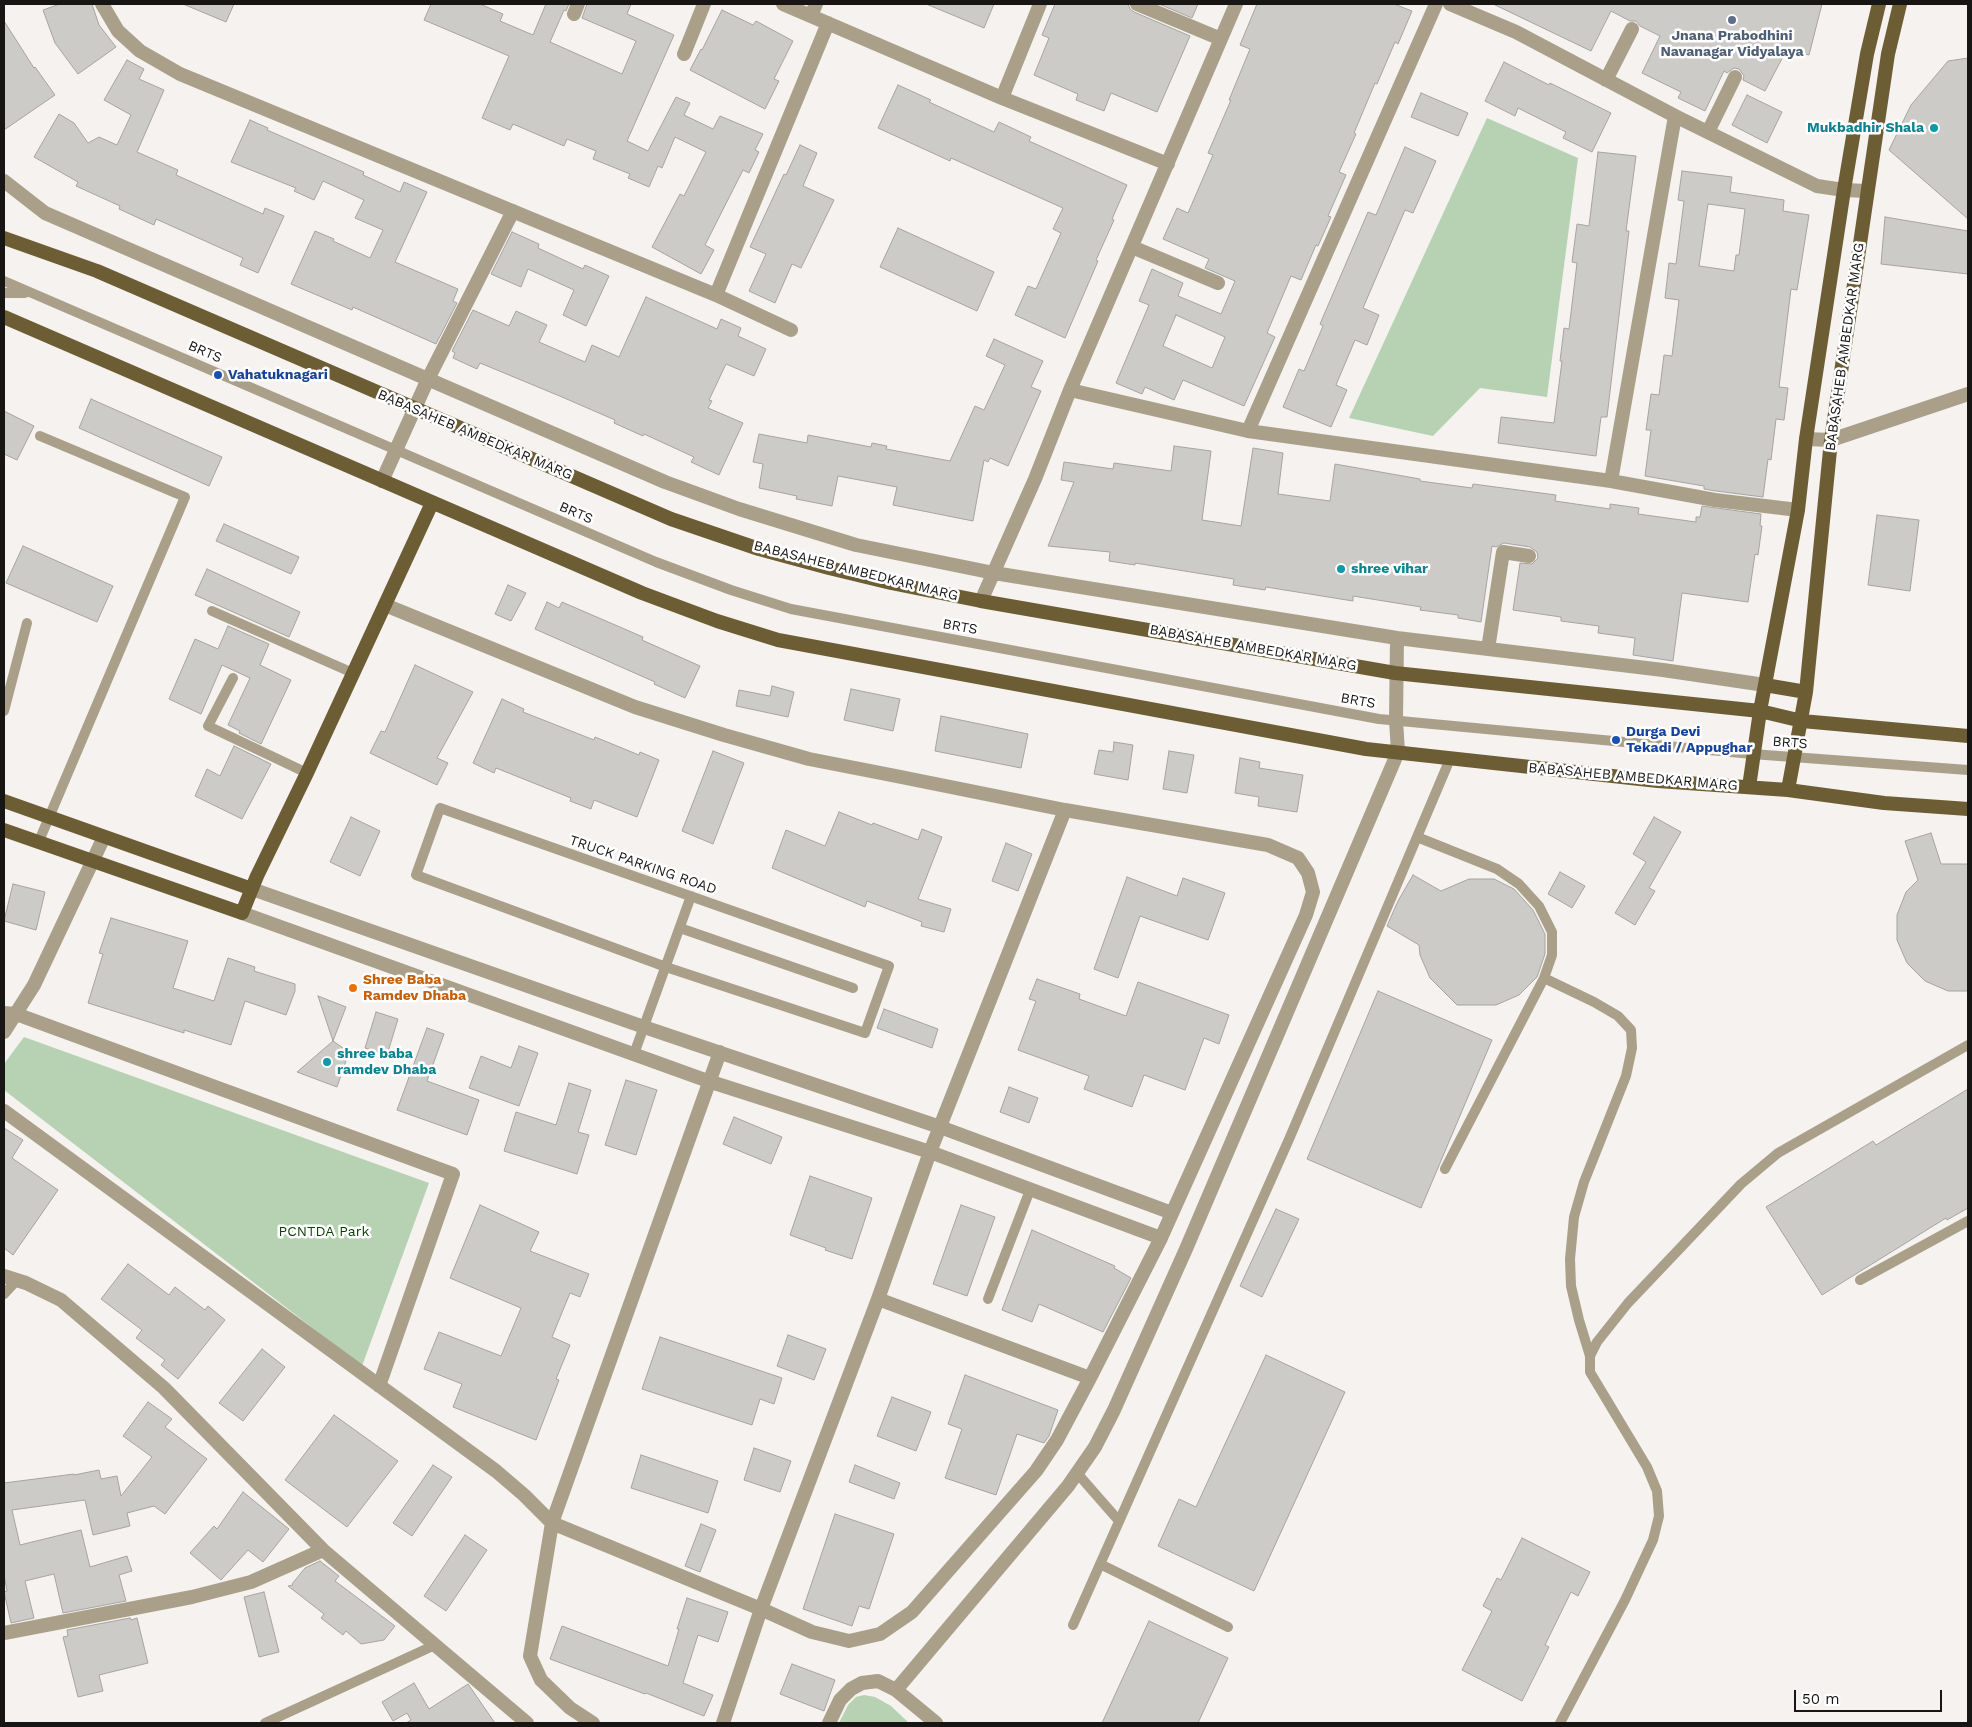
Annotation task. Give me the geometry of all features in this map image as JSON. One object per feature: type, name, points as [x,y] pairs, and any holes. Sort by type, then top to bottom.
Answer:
[{"type":"main road","name":"BABASAHEB AMBEDKAR MARG","points":[[1749,787],[1752,754],[1798,510],[1806,439],[1844,190],[1867,54],[1879,4]]},
{"type":"main road","name":"BABASAHEB AMBEDKAR MARG","points":[[4,317],[642,593],[717,621],[778,640],[1366,749],[1658,781],[1788,790],[1806,692],[1831,440],[1888,54],[1900,4]]},
{"type":"main road","name":"BABASAHEB AMBEDKAR MARG","points":[[4,238],[97,271],[671,519],[759,549],[829,568],[891,583],[981,601],[1395,673],[1760,711],[1802,721]]},
{"type":"main road","points":[[4,830],[242,913],[432,503]]},
{"type":"main road","name":"BABASAHEB AMBEDKAR MARG","points":[[1765,685],[1806,692]]},
{"type":"main road","points":[[1802,721],[1968,736]]},
{"type":"main road","points":[[1788,790],[1884,803],[1968,808]]},
{"type":"main road","points":[[4,801],[252,889]]},
{"type":"street","points":[[102,4],[118,31],[140,51],[180,74],[716,295],[791,330]]},
{"type":"street","points":[[684,54],[704,4]]},
{"type":"street","points":[[783,4],[813,10],[828,23],[1002,98],[1168,164]]},
{"type":"street","points":[[1002,98],[1040,4]]},
{"type":"street","points":[[1137,4],[1221,39]]},
{"type":"street","points":[[981,601],[1236,4]]},
{"type":"street","points":[[1248,431],[1436,4]]},
{"type":"street","points":[[1456,5],[1516,32],[1675,116],[1817,186],[1867,191]]},
{"type":"street","points":[[716,295],[828,23]]},
{"type":"street","points":[[1606,80],[1632,29]]},
{"type":"street","points":[[1708,132],[1735,76]]},
{"type":"street","points":[[1611,481],[1675,116]]},
{"type":"street","name":"BABASAHEB AMBEDKAR MARG","points":[[4,181],[45,213],[665,482],[739,509],[856,545],[994,573],[1397,638],[1663,670],[1765,685]]},
{"type":"street","points":[[382,481],[428,379],[513,211]]},
{"type":"street","points":[[1132,246],[1218,283]]},
{"type":"street","points":[[1070,390],[1248,431],[1611,481],[1715,500],[1798,510]]},
{"type":"street","points":[[1806,439],[1831,440],[1968,394]]},
{"type":"street","points":[[1488,649],[1503,552],[1529,556]]},
{"type":"street","points":[[4,1110],[496,1471],[552,1523],[812,1632],[849,1641],[880,1634],[912,1612],[1036,1471],[1056,1440],[1090,1378],[1161,1238],[1306,916],[1313,892],[1308,873],[1298,858],[1268,845],[1065,810],[809,758],[724,735],[635,707],[385,605]]},
{"type":"street","points":[[896,1690],[1068,1486],[1095,1447],[1114,1410],[1186,1250],[1398,752],[1395,673],[1397,638]]},
{"type":"street","points":[[723,1723],[761,1609],[878,1299],[930,1152],[1065,810]]},
{"type":"street","points":[[4,1032],[10,1013],[34,985],[104,837]]},
{"type":"street","points":[[252,889],[644,1027],[940,1127],[1172,1213]]},
{"type":"street","points":[[242,913],[708,1081],[930,1152],[1161,1238]]},
{"type":"street","points":[[10,1013],[453,1174],[379,1386]]},
{"type":"street","points":[[593,1723],[570,1708],[541,1680],[530,1656],[552,1523],[708,1081],[720,1052]]},
{"type":"street","points":[[10,1278],[60,1300],[164,1388],[323,1550],[527,1723]]},
{"type":"street","points":[[878,1299],[1090,1378]]},
{"type":"street","points":[[4,1633],[192,1597],[251,1582],[323,1550]]},
{"type":"street","points":[[829,1723],[840,1700],[851,1689],[862,1683],[878,1681],[896,1690],[936,1723]]},
{"type":"lane","points":[[4,282],[34,294]]},
{"type":"lane","name":"BRTS","points":[[4,293],[34,294],[656,562],[731,590],[791,609],[1396,720],[1752,754],[1968,770]]},
{"type":"lane","points":[[38,841],[50,817],[185,497],[40,436]]},
{"type":"lane","points":[[212,611],[353,673]]},
{"type":"lane","points":[[4,711],[27,623]]},
{"type":"lane","points":[[233,678],[208,726],[307,773]]},
{"type":"lane","points":[[1073,1626],[1290,1137],[1450,759]]},
{"type":"lane","name":"TRUCK PARKING ROAD","points":[[440,808],[889,966],[865,1033],[666,967],[416,875],[440,808]]},
{"type":"lane","points":[[1417,837],[1498,869],[1519,884],[1539,906],[1552,932],[1552,956],[1544,978],[1445,1169]]},
{"type":"lane","points":[[634,1054],[690,896]]},
{"type":"lane","points":[[680,928],[853,988]]},
{"type":"lane","points":[[1544,978],[1618,1016],[1631,1030],[1632,1048],[1626,1076],[1584,1182],[1574,1217],[1570,1259],[1571,1286],[1590,1356],[1590,1372],[1647,1467],[1657,1490],[1660,1516],[1653,1540],[1625,1600],[1560,1723]]},
{"type":"lane","points":[[1590,1356],[1597,1342],[1628,1303],[1741,1184],[1778,1153],[1968,1044]]},
{"type":"lane","points":[[988,1299],[1030,1190]]},
{"type":"lane","points":[[1860,1280],[1968,1221]]},
{"type":"lane","points":[[4,1294],[10,1278]]},
{"type":"lane","points":[[1077,1474],[1119,1521]]},
{"type":"lane","points":[[1100,1564],[1228,1627]]},
{"type":"lane","points":[[265,1723],[435,1645]]},
{"type":"green space","points":[[1487,118],[1578,158],[1547,397],[1480,388],[1433,436],[1349,418]]},
{"type":"green space","name":"PCNTDA Park","points":[[24,1037],[429,1183],[362,1366],[4,1090],[4,1064]]},
{"type":"green space","points":[[864,1695],[875,1697],[891,1706],[909,1723],[839,1723],[848,1705],[856,1697]]},
{"type":"building","points":[[60,4],[92,4],[99,25],[116,47],[78,74],[55,43],[43,10]]},
{"type":"building","points":[[183,4],[234,4],[226,22]]},
{"type":"building","points":[[431,4],[480,4],[503,14],[500,21],[533,35],[546,4],[569,4],[566,11],[564,10],[550,42],[622,74],[636,41],[582,18],[587,4],[631,4],[627,14],[674,35],[627,141],[648,151],[676,97],[690,103],[684,115],[713,129],[720,116],[763,134],[755,150],[759,152],[749,173],[743,170],[705,245],[714,250],[701,274],[652,247],[680,194],[684,196],[706,152],[675,137],[662,168],[658,166],[649,187],[628,178],[630,174],[593,159],[596,151],[567,139],[564,146],[513,124],[510,130],[482,118],[509,56],[424,20]]},
{"type":"building","points":[[926,4],[994,4],[984,28]]},
{"type":"building","points":[[1055,4],[1128,4],[1134,12],[1190,36],[1157,112],[1111,93],[1104,111],[1076,100],[1078,94],[1034,75],[1049,38],[1042,35]]},
{"type":"building","points":[[1159,4],[1198,4],[1192,18]]},
{"type":"building","points":[[1257,4],[1394,4],[1412,11],[1398,44],[1395,42],[1377,84],[1375,83],[1354,133],[1356,134],[1339,172],[1346,175],[1328,216],[1331,217],[1318,246],[1316,245],[1301,280],[1291,276],[1267,333],[1275,337],[1244,406],[1183,380],[1174,400],[1145,387],[1142,394],[1116,383],[1149,305],[1139,301],[1152,269],[1183,283],[1178,296],[1221,314],[1235,281],[1205,268],[1209,259],[1163,239],[1177,208],[1188,213],[1213,155],[1208,153],[1250,49],[1240,45]],"holes":[[[1176,315],[1225,337],[1212,368],[1163,346]]]},
{"type":"building","points":[[1493,4],[1822,4],[1809,55],[1787,49],[1765,91],[1743,80],[1744,76],[1739,69],[1734,68],[1727,73],[1724,71],[1705,111],[1678,98],[1681,92],[1642,73],[1660,36],[1640,26],[1636,21],[1630,21],[1611,11],[1591,51]]},
{"type":"building","points":[[722,10],[753,25],[756,21],[793,41],[774,79],[779,81],[765,109],[690,70]]},
{"type":"building","points":[[4,21],[34,68],[55,95],[4,130]]},
{"type":"building","name":"Mukbadhir Shala","points":[[1968,58],[1968,219],[1889,150],[1911,105],[1948,61]]},
{"type":"building","points":[[127,60],[144,69],[139,79],[164,90],[137,152],[178,170],[176,175],[263,214],[265,208],[284,216],[258,273],[240,265],[243,258],[156,219],[154,225],[119,209],[120,206],[76,186],[78,182],[34,157],[59,114],[74,123],[88,143],[99,137],[117,145],[131,115],[104,100]]},
{"type":"building","points":[[1504,62],[1611,113],[1592,152],[1563,138],[1566,132],[1518,108],[1515,116],[1485,101]]},
{"type":"building","points":[[898,85],[931,100],[929,102],[994,132],[999,122],[1031,137],[1029,141],[1127,185],[1096,260],[1098,261],[1065,338],[1015,315],[1028,286],[1036,289],[1061,233],[1053,229],[1063,208],[951,158],[950,161],[878,128]]},
{"type":"building","points":[[1421,93],[1468,113],[1458,136],[1411,117]]},
{"type":"building","points":[[1747,95],[1782,112],[1767,143],[1732,125]]},
{"type":"building","points":[[250,120],[268,128],[267,130],[364,172],[363,175],[400,192],[404,182],[427,192],[395,262],[458,289],[453,301],[457,303],[436,344],[353,307],[352,310],[291,284],[315,231],[370,258],[383,230],[355,218],[364,200],[323,181],[314,200],[294,191],[296,188],[231,162]]},
{"type":"building","points":[[800,145],[817,153],[803,186],[834,200],[801,268],[792,264],[775,303],[749,291],[766,254],[750,247],[784,174],[786,175]]},
{"type":"building","points":[[1405,147],[1436,161],[1413,213],[1405,210],[1363,308],[1379,315],[1367,345],[1355,340],[1336,385],[1347,390],[1331,427],[1283,407],[1299,369],[1304,371],[1323,326],[1320,324],[1368,212],[1376,215]]},
{"type":"building","points":[[1598,152],[1636,156],[1626,231],[1629,231],[1607,417],[1601,417],[1596,456],[1498,443],[1501,417],[1554,423],[1564,328],[1569,329],[1577,263],[1572,262],[1577,224],[1589,226]]},
{"type":"building","points":[[1682,171],[1732,177],[1730,192],[1784,200],[1783,211],[1809,215],[1797,290],[1791,289],[1779,387],[1788,388],[1784,420],[1776,419],[1771,460],[1768,459],[1763,497],[1704,489],[1704,486],[1645,476],[1651,430],[1646,430],[1651,394],[1659,395],[1664,355],[1672,356],[1679,300],[1665,298],[1669,263],[1676,264],[1684,201],[1678,200]],"holes":[[[1708,204],[1745,209],[1739,255],[1736,255],[1734,271],[1699,266]]]},
{"type":"building","points":[[1885,217],[1968,231],[1968,274],[1881,264]]},
{"type":"building","points":[[898,228],[994,272],[977,311],[880,267]]},
{"type":"building","points":[[512,232],[539,244],[538,248],[583,269],[585,265],[609,276],[586,326],[563,315],[574,290],[528,269],[521,287],[491,274]]},
{"type":"building","points":[[646,297],[717,329],[721,319],[741,328],[738,336],[766,349],[754,376],[726,364],[709,400],[712,401],[708,408],[743,423],[719,475],[691,462],[694,457],[644,434],[643,436],[614,423],[615,420],[480,363],[477,369],[453,358],[455,353],[452,351],[473,310],[509,326],[516,311],[547,325],[539,342],[585,362],[592,345],[619,357]]},
{"type":"building","points":[[994,339],[1043,361],[1031,387],[1041,391],[1008,466],[990,458],[988,462],[984,460],[973,521],[893,505],[897,487],[838,476],[832,506],[796,499],[797,496],[759,488],[763,464],[753,462],[759,434],[807,443],[808,435],[871,447],[872,443],[887,446],[886,449],[950,461],[975,406],[984,410],[1005,365],[986,356]]},
{"type":"building","points":[[91,399],[222,457],[209,486],[79,428]]},
{"type":"building","points":[[4,411],[34,426],[17,460],[4,454]]},
{"type":"building","points":[[1174,446],[1211,451],[1202,520],[1241,526],[1253,448],[1283,453],[1278,494],[1330,501],[1335,464],[1420,479],[1420,481],[1472,488],[1473,484],[1556,495],[1555,501],[1610,509],[1610,504],[1639,508],[1638,514],[1696,522],[1696,517],[1700,517],[1702,506],[1761,514],[1760,526],[1762,526],[1758,555],[1755,554],[1748,602],[1682,593],[1673,661],[1633,655],[1635,638],[1598,633],[1599,626],[1561,621],[1561,617],[1513,610],[1520,563],[1532,564],[1538,558],[1537,552],[1530,547],[1504,543],[1496,547],[1492,546],[1481,622],[1458,618],[1458,615],[1420,610],[1421,607],[1353,596],[1353,601],[1266,587],[1265,590],[1233,585],[1234,579],[1135,563],[1135,565],[1109,561],[1110,552],[1048,546],[1074,482],[1061,480],[1064,462],[1113,469],[1114,463],[1171,471]]},
{"type":"building","points":[[1877,515],[1919,520],[1910,591],[1868,585]]},
{"type":"building","points":[[224,524],[299,557],[291,574],[216,541]]},
{"type":"building","points":[[23,546],[113,586],[97,622],[6,583]]},
{"type":"building","points":[[207,569],[300,612],[289,637],[195,595]]},
{"type":"building","points":[[508,585],[526,593],[511,621],[495,614]]},
{"type":"building","points":[[547,602],[559,608],[562,602],[643,637],[642,640],[700,666],[685,698],[654,684],[655,682],[535,629]]},
{"type":"building","points":[[228,626],[269,644],[260,665],[291,680],[261,744],[228,725],[250,678],[222,665],[201,714],[169,699],[195,639],[218,649]]},
{"type":"building","points":[[415,665],[473,692],[437,758],[448,763],[437,785],[370,753],[381,731],[385,732]]},
{"type":"building","points":[[772,686],[794,692],[788,717],[736,706],[739,690],[770,696]]},
{"type":"building","points":[[851,689],[900,699],[893,731],[844,720]]},
{"type":"building","points":[[502,699],[524,709],[523,712],[594,740],[595,737],[639,755],[640,752],[659,760],[637,817],[594,800],[591,809],[570,801],[571,798],[496,768],[494,773],[473,763]]},
{"type":"building","points":[[941,716],[1028,734],[1021,768],[935,751]]},
{"type":"building","points":[[1114,742],[1133,745],[1128,780],[1094,774],[1099,750],[1113,752]]},
{"type":"building","points":[[234,746],[271,764],[242,819],[195,796],[207,769],[220,776]]},
{"type":"building","points":[[713,751],[744,763],[713,844],[682,831]]},
{"type":"building","points":[[1169,751],[1194,755],[1187,793],[1163,789]]},
{"type":"building","points":[[1240,758],[1260,762],[1259,768],[1303,775],[1297,812],[1258,806],[1259,797],[1235,793]]},
{"type":"building","points":[[839,812],[918,840],[922,829],[942,837],[918,899],[951,909],[944,932],[921,926],[922,922],[867,901],[865,907],[772,868],[786,830],[825,846]]},
{"type":"building","points":[[351,817],[380,831],[360,876],[330,862]]},
{"type":"building","points":[[1654,817],[1681,832],[1649,888],[1655,891],[1635,925],[1615,913],[1646,862],[1633,854]]},
{"type":"building","points":[[1931,833],[1941,864],[1968,864],[1968,991],[1948,991],[1925,981],[1907,963],[1897,940],[1897,915],[1906,892],[1918,880],[1905,841]]},
{"type":"building","points":[[1006,843],[1032,854],[1018,891],[992,881]]},
{"type":"building","points":[[1560,872],[1585,886],[1572,908],[1548,894]]},
{"type":"building","points":[[1413,875],[1441,891],[1469,879],[1494,879],[1514,889],[1533,910],[1545,934],[1545,954],[1537,977],[1519,995],[1496,1005],[1457,1005],[1430,978],[1420,955],[1419,945],[1387,926],[1398,901]]},
{"type":"building","points":[[1127,877],[1177,896],[1183,878],[1225,893],[1208,940],[1140,916],[1118,978],[1094,969]]},
{"type":"building","points":[[13,884],[45,892],[36,930],[4,921]]},
{"type":"building","points":[[111,918],[188,941],[173,988],[214,1001],[228,958],[255,967],[254,971],[295,984],[295,991],[286,1015],[245,1001],[231,1045],[184,1030],[184,1033],[88,1003],[103,954],[99,953]]},
{"type":"building","points":[[1037,979],[1080,994],[1079,999],[1126,1016],[1138,982],[1229,1015],[1219,1044],[1204,1038],[1185,1090],[1144,1075],[1132,1107],[1084,1089],[1089,1076],[1018,1050],[1036,1001],[1029,999]]},
{"type":"building","points":[[1378,991],[1492,1040],[1421,1208],[1307,1159]]},
{"type":"building","points":[[318,996],[346,1007],[333,1041]]},
{"type":"building","points":[[884,1009],[938,1029],[932,1048],[877,1028]]},
{"type":"building","points":[[376,1012],[398,1019],[387,1055],[365,1048]]},
{"type":"building","points":[[427,1028],[444,1034],[427,1081],[479,1100],[467,1135],[397,1110]]},
{"type":"building","name":"shree baba ramdev Dhaba","points":[[333,1041],[349,1052],[337,1087],[297,1072]]},
{"type":"building","points":[[519,1046],[538,1053],[519,1106],[469,1088],[481,1056],[511,1068]]},
{"type":"building","points":[[626,1080],[657,1090],[636,1155],[605,1145]]},
{"type":"building","points":[[569,1083],[591,1090],[578,1132],[589,1135],[577,1174],[504,1151],[516,1112],[556,1125]]},
{"type":"building","points":[[1009,1087],[1038,1098],[1029,1123],[1000,1112]]},
{"type":"building","points":[[1968,1089],[1968,1208],[1947,1220],[1946,1218],[1822,1295],[1766,1207],[1873,1141],[1876,1145]]},
{"type":"building","points":[[734,1117],[782,1137],[771,1164],[723,1144]]},
{"type":"building","points":[[4,1128],[23,1140],[12,1158],[58,1190],[13,1255],[4,1248]]},
{"type":"building","points":[[810,1176],[872,1198],[852,1259],[790,1235]]},
{"type":"building","points":[[480,1205],[539,1232],[530,1251],[589,1274],[580,1297],[570,1293],[552,1337],[570,1345],[556,1379],[559,1380],[536,1440],[453,1407],[462,1384],[424,1369],[439,1332],[501,1356],[521,1308],[450,1278]]},
{"type":"building","points":[[961,1205],[995,1217],[967,1296],[933,1284]]},
{"type":"building","points":[[1276,1209],[1299,1219],[1262,1297],[1240,1286]]},
{"type":"building","points":[[1032,1230],[1115,1266],[1114,1268],[1131,1278],[1103,1332],[1039,1304],[1032,1322],[1002,1310]]},
{"type":"building","points":[[128,1264],[169,1295],[175,1287],[205,1310],[208,1306],[225,1320],[178,1379],[161,1365],[165,1360],[136,1338],[142,1330],[101,1299]]},
{"type":"building","points":[[788,1335],[826,1349],[814,1380],[777,1366]]},
{"type":"building","points":[[660,1337],[782,1378],[774,1404],[760,1399],[752,1425],[642,1389]]},
{"type":"building","points":[[262,1349],[285,1367],[243,1421],[219,1403]]},
{"type":"building","points":[[1266,1355],[1345,1392],[1254,1591],[1158,1546],[1179,1499],[1196,1507]]},
{"type":"building","points":[[965,1375],[1058,1410],[1049,1436],[1044,1443],[1017,1434],[996,1495],[945,1478],[962,1429],[948,1424]]},
{"type":"building","points":[[892,1397],[931,1412],[916,1451],[877,1436]]},
{"type":"building","points":[[148,1402],[172,1419],[165,1427],[207,1459],[165,1514],[154,1506],[127,1513],[130,1526],[93,1535],[85,1500],[12,1510],[20,1545],[81,1530],[90,1567],[127,1556],[132,1571],[119,1575],[126,1601],[63,1613],[54,1574],[25,1581],[34,1618],[11,1623],[4,1592],[7,1591],[4,1575],[4,1483],[74,1475],[99,1470],[101,1479],[117,1476],[121,1496],[152,1457],[123,1436]]},
{"type":"building","points":[[334,1415],[398,1461],[347,1527],[285,1480]]},
{"type":"building","points":[[754,1448],[791,1461],[780,1492],[744,1480]]},
{"type":"building","points":[[641,1455],[718,1481],[708,1513],[631,1488]]},
{"type":"building","points":[[433,1465],[452,1477],[412,1536],[393,1523]]},
{"type":"building","points":[[855,1465],[900,1483],[894,1499],[849,1482]]},
{"type":"building","points":[[243,1492],[289,1529],[263,1562],[248,1550],[221,1580],[190,1553],[214,1526],[217,1529]]},
{"type":"building","points":[[835,1514],[894,1534],[869,1609],[859,1606],[852,1626],[803,1609]]},
{"type":"building","points":[[701,1524],[716,1530],[700,1572],[685,1566]]},
{"type":"building","points":[[465,1535],[487,1550],[446,1611],[424,1596]]},
{"type":"building","points":[[1522,1538],[1590,1572],[1578,1596],[1571,1592],[1545,1645],[1549,1647],[1522,1701],[1462,1670],[1492,1611],[1483,1606],[1497,1578],[1501,1580]]},
{"type":"building","points":[[320,1561],[339,1576],[335,1581],[395,1626],[384,1640],[361,1644],[346,1631],[343,1635],[321,1618],[324,1614],[288,1586],[293,1585],[305,1568]]},
{"type":"building","points":[[264,1592],[279,1652],[259,1657],[244,1597]]},
{"type":"building","points":[[687,1598],[728,1612],[718,1642],[698,1635],[683,1683],[713,1695],[704,1716],[550,1659],[562,1626],[668,1666]]},
{"type":"building","points":[[130,1618],[131,1620],[137,1618],[148,1663],[99,1675],[103,1691],[78,1697],[63,1637],[68,1636],[67,1630]]},
{"type":"building","points":[[1149,1621],[1228,1658],[1198,1723],[1102,1723]]},
{"type":"building","points":[[792,1664],[835,1680],[824,1711],[780,1694]]},
{"type":"building","points":[[414,1683],[429,1709],[468,1684],[495,1723],[406,1723],[411,1720],[407,1713],[393,1721],[382,1702]]},
{"type":"place","name":"Jnana Prabodhini Navanagar Vidyalaya","points":[[1732,20]]},
{"type":"place","name":"Mukbadhir Shala","points":[[1934,128]]},
{"type":"place","name":"Vahatuknagari","points":[[218,375]]},
{"type":"place","name":"shree vihar","points":[[1341,569]]},
{"type":"place","name":"Durga Devi Tekadi / Appughar","points":[[1616,740]]},
{"type":"place","name":"Shree Baba Ramdev Dhaba","points":[[353,988]]},
{"type":"place","name":"shree baba ramdev Dhaba","points":[[327,1062]]}]
